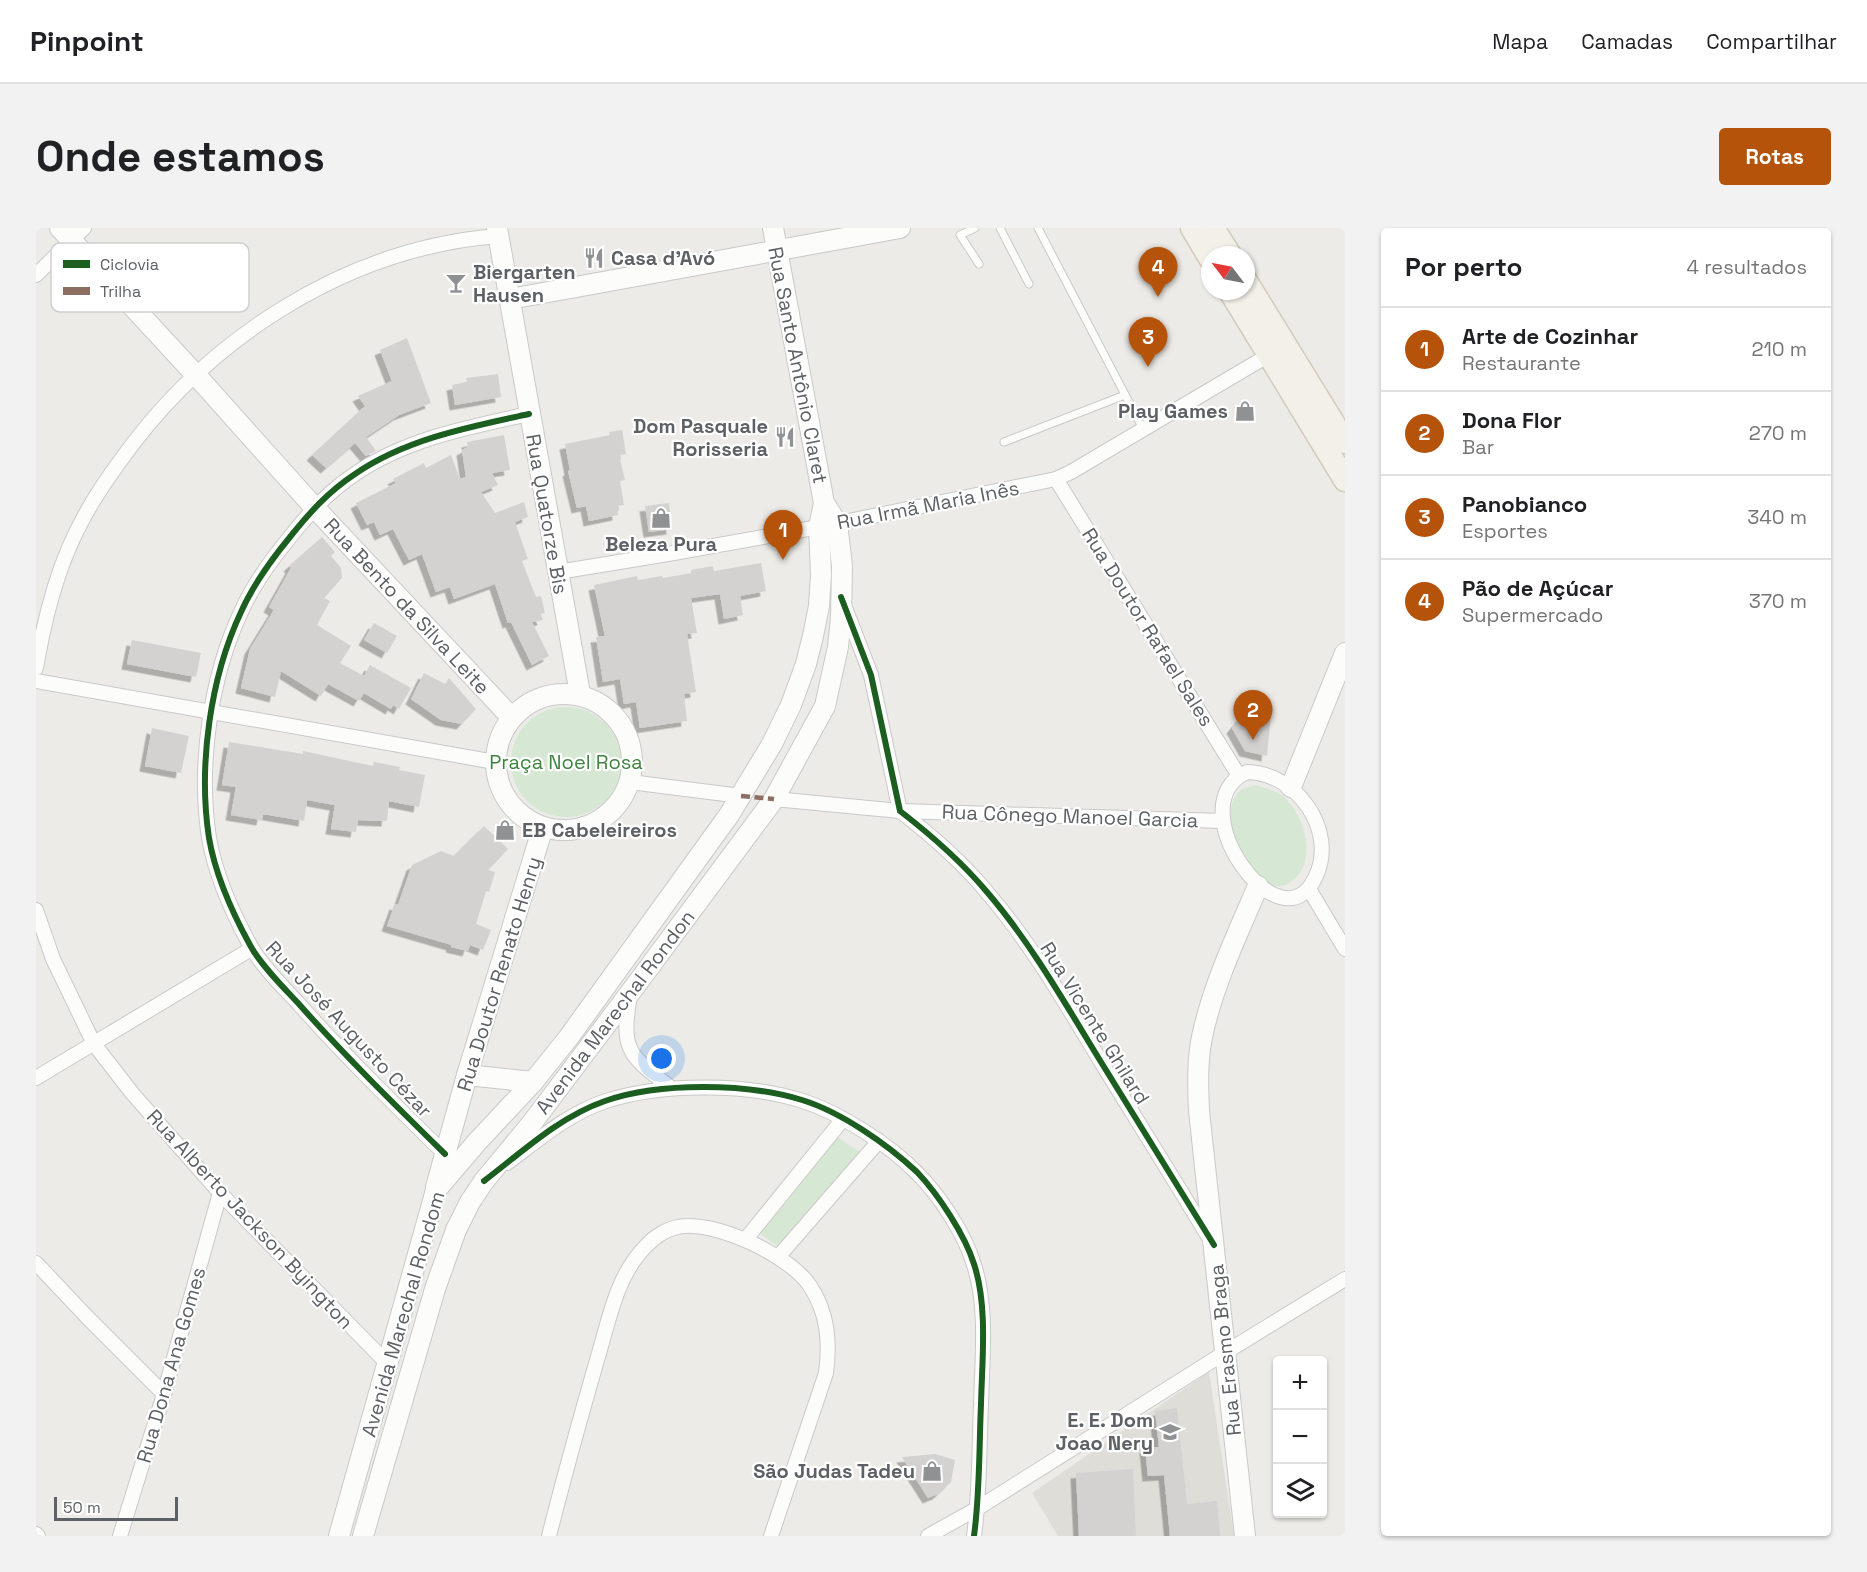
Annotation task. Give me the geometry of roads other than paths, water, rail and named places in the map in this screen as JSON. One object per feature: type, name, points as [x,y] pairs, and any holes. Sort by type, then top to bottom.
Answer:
[{"type":"main road","name":"Rua Santo Antônio Claret","points":[[773,228],[828,525],[841,555],[838,647],[825,706],[774,799]]},
{"type":"main road","points":[[510,298],[900,228]]},
{"type":"main road","points":[[1192,228],[1203,246]]},
{"type":"main road","points":[[1213,228],[1224,246]]},
{"type":"main road","name":"Rua Quatorze Bis","points":[[497,232],[580,694]]},
{"type":"main road","points":[[1255,296],[1345,442]]},
{"type":"main road","points":[[1235,300],[1345,480]]},
{"type":"main road","name":"Rua Bento da Silva Leite","points":[[141,312],[314,507],[511,717]]},
{"type":"main road","points":[[741,796],[772,744],[791,705],[806,664],[819,606],[828,525]]},
{"type":"main road","points":[[1291,787],[1345,653]]},
{"type":"main road","points":[[555,693],[580,694],[598,701],[613,712],[624,728],[631,745],[633,764],[630,782],[620,801],[605,817],[586,827],[565,831],[543,828],[524,818],[508,803],[498,783],[495,762],[499,738],[511,717],[531,701],[555,693]]},
{"type":"main road","name":"Avenida Marechal Rondom","points":[[339,1536],[436,1190],[533,1082],[569,1037],[741,796]]},
{"type":"main road","name":"Avenida Marechal Rondon","points":[[363,1536],[435,1289],[456,1230],[470,1202],[484,1181],[532,1123],[774,799]]},
{"type":"main road","name":"Rua Doutor Renato Henry","points":[[436,1190],[467,1075],[543,828]]},
{"type":"main road","name":"Rua Erasmo Braga","points":[[1245,1536],[1199,1111],[1198,1074],[1202,1039],[1218,981],[1258,886]]},
{"type":"main road","points":[[467,1075],[533,1082]]},
{"type":"street","points":[[36,668],[44,622],[68,550],[84,515],[99,489],[134,440],[195,374],[250,329],[310,292],[362,269],[416,250],[497,232]]},
{"type":"street","points":[[36,275],[51,257]]},
{"type":"street","name":"Rua Irmã Maria Inês","points":[[558,572],[828,525],[1056,479],[1269,355]]},
{"type":"street","name":"Rua José Augusto Cézar","points":[[445,1155],[322,1030],[252,949],[218,871],[210,840],[206,807],[207,741],[227,646],[240,613],[278,551],[314,507],[355,474],[417,442],[529,414]]},
{"type":"street","name":"Rua Doutor Rafael Sales","points":[[1056,479],[1239,776]]},
{"type":"street","points":[[841,597],[871,675],[900,811]]},
{"type":"street","points":[[36,681],[495,762]]},
{"type":"street","points":[[1247,772],[1270,776],[1291,787],[1312,813],[1318,828],[1322,852],[1319,870],[1309,889],[1294,898],[1279,898],[1258,886],[1239,862],[1223,821],[1222,811],[1225,796],[1232,783],[1247,772]]},
{"type":"street","points":[[630,782],[741,796]]},
{"type":"street","name":"Rua Cônego Manoel Garcia","points":[[774,799],[900,811],[1223,821]]},
{"type":"street","name":"Rua Vicente Ghilard","points":[[900,811],[929,833],[960,863],[1010,921],[1083,1033],[1214,1245]]},
{"type":"street","points":[[1309,889],[1345,949]]},
{"type":"street","name":"Rua Alberto Jackson Byington","points":[[36,910],[53,959],[94,1044],[132,1093],[220,1193],[388,1364]]},
{"type":"street","points":[[36,1077],[252,949]]},
{"type":"street","points":[[630,993],[627,1035],[632,1052],[671,1088]]},
{"type":"street","points":[[484,1181],[548,1131],[580,1112],[606,1101],[671,1088],[751,1090],[786,1096],[820,1107],[879,1141],[918,1173],[958,1229],[974,1264],[980,1290],[982,1329],[978,1508],[974,1536]]},
{"type":"street","points":[[745,1240],[843,1119]]},
{"type":"street","points":[[778,1257],[879,1141]]},
{"type":"street","name":"Rua Dona Ana Gomes","points":[[120,1536],[164,1394],[220,1193]]},
{"type":"street","points":[[549,1536],[614,1301],[634,1260],[647,1244],[663,1233],[679,1227],[719,1230],[778,1257],[810,1285],[822,1307],[828,1328],[829,1350],[826,1373],[771,1536]]},
{"type":"street","points":[[36,1263],[95,1326],[164,1394]]},
{"type":"street","points":[[928,1536],[978,1508],[1345,1279]]},
{"type":"lane","points":[[975,228],[960,235],[979,264]]},
{"type":"lane","points":[[1000,228],[1029,284]]},
{"type":"lane","points":[[1038,228],[1143,429]]},
{"type":"lane","points":[[1004,442],[1125,394]]},
{"type":"place","name":"Casa d'Avó","points":[[594,258]]},
{"type":"place","name":"Biergarten Hausen","points":[[456,283]]},
{"type":"place","name":"Pão de Açúcar","points":[[1158,297]]},
{"type":"place","name":"Panobianco","points":[[1148,367]]},
{"type":"place","name":"Play Games","points":[[1245,411]]},
{"type":"place","name":"Dom Pasquale Rorisseria","points":[[785,437]]},
{"type":"place","name":"Beleza Pura","points":[[661,518]]},
{"type":"place","name":"Arte de Cozinhar","points":[[783,560]]},
{"type":"place","name":"Dona Flor","points":[[1253,740]]},
{"type":"place","name":"EB Cabeleireiros","points":[[505,830]]},
{"type":"place","name":"E. E. Dom Joao Nery","points":[[1170,1432]]},
{"type":"place","name":"São Judas Tadeu","points":[[932,1471]]},
{"type":"park label","name":"Praça Noel Rosa","points":[[566,762]]}]
